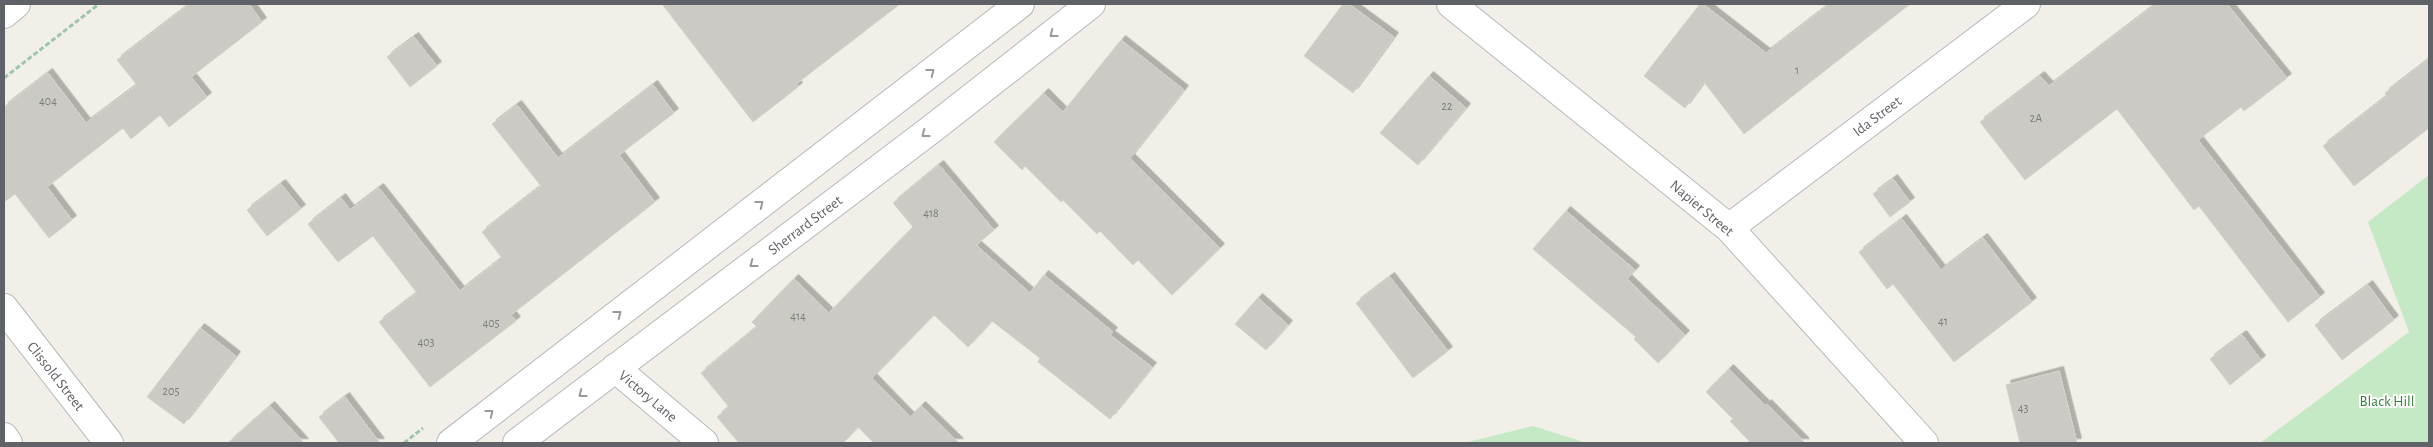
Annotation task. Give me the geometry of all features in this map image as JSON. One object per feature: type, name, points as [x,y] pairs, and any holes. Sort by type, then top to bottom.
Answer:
[{"type":"street","points":[[4,14],[16,4]]},
{"type":"street","points":[[451,443],[1020,4]]},
{"type":"street","name":"Sherrard Street","points":[[517,443],[933,128],[1091,4]]},
{"type":"street","name":"Napier Street","points":[[1451,4],[1729,228],[1924,443]]},
{"type":"street","name":"Ida Street","points":[[1729,228],[2026,4]]},
{"type":"street","name":"Clissold Street","points":[[4,308],[109,443]]},
{"type":"street","name":"Victory Lane","points":[[615,368],[704,443]]},
{"type":"street","points":[[4,437],[8,443]]},
{"type":"path","points":[[4,78],[99,4]]},
{"type":"green space","name":"Black Hill","points":[[2429,175],[2429,443],[2260,443],[2409,332],[2368,222]]},
{"type":"green space","points":[[1533,426],[1587,443],[1464,443]]},
{"type":"building","points":[[190,4],[249,4],[262,22],[191,77],[207,97],[169,127],[160,115],[131,139],[123,128],[47,187],[72,220],[49,238],[15,194],[4,202],[4,107],[48,73],[86,123],[137,85],[117,60]]},
{"type":"building","points":[[662,4],[900,4],[796,84],[798,87],[753,122]]},
{"type":"building","points":[[1343,4],[1349,4],[1394,37],[1353,93],[1304,56]]},
{"type":"building","points":[[1700,4],[1703,4],[1766,53],[1830,4],[1910,4],[1744,134],[1704,82],[1685,108],[1644,76]]},
{"type":"building","points":[[2156,4],[2227,4],[2287,78],[2244,111],[2241,107],[2198,140],[2320,297],[2288,322],[2199,206],[2194,210],[2117,109],[2025,180],[1980,122],[2040,76],[2049,86]]},
{"type":"building","points":[[414,37],[437,66],[410,87],[387,57]]},
{"type":"building","points":[[1121,40],[1184,90],[1130,158],[1220,248],[1172,295],[1138,260],[1133,265],[1100,231],[1097,234],[1025,166],[1022,170],[994,142],[1044,93],[1063,112]]},
{"type":"building","points":[[2429,59],[2429,128],[2354,186],[2323,146],[2387,96],[2385,93]]},
{"type":"building","points":[[1429,76],[1466,108],[1418,165],[1380,133]]},
{"type":"building","points":[[653,85],[674,113],[619,155],[655,202],[511,315],[516,321],[430,387],[379,322],[417,293],[373,236],[338,262],[308,224],[341,198],[350,210],[379,188],[460,291],[502,258],[482,232],[541,186],[492,124],[517,105],[558,158]]},
{"type":"building","points":[[939,165],[994,230],[976,245],[1030,293],[1044,275],[1113,332],[1110,335],[1152,367],[1110,419],[1038,362],[1040,358],[992,321],[968,347],[934,315],[872,378],[910,417],[921,406],[959,443],[874,443],[858,427],[843,443],[739,443],[717,417],[729,407],[701,373],[757,327],[752,322],[794,279],[829,313],[913,227],[893,203]]},
{"type":"building","points":[[1893,179],[1910,202],[1890,217],[1873,194]]},
{"type":"building","points":[[281,184],[301,209],[267,236],[247,210]]},
{"type":"building","points":[[1566,211],[1635,270],[1627,279],[1685,335],[1658,363],[1634,339],[1636,337],[1533,249]]},
{"type":"building","points":[[1902,219],[1941,270],[1983,238],[2032,302],[1954,362],[1893,284],[1887,289],[1859,252]]},
{"type":"building","points":[[1390,277],[1448,351],[1413,378],[1356,303]]},
{"type":"building","points":[[2368,285],[2394,320],[2342,360],[2315,325]]},
{"type":"building","points":[[1258,298],[1288,325],[1266,350],[1235,324]]},
{"type":"building","points":[[200,328],[236,356],[184,424],[147,397]]},
{"type":"building","points":[[2242,335],[2261,360],[2230,385],[2210,359]]},
{"type":"building","points":[[1729,369],[1805,443],[1751,443],[1730,421],[1733,419],[1706,392]]},
{"type":"building","points":[[2059,371],[2077,443],[2020,443],[2006,385]]},
{"type":"building","points":[[345,397],[380,443],[339,443],[319,417]]},
{"type":"building","points":[[270,406],[304,443],[228,443]]}]
